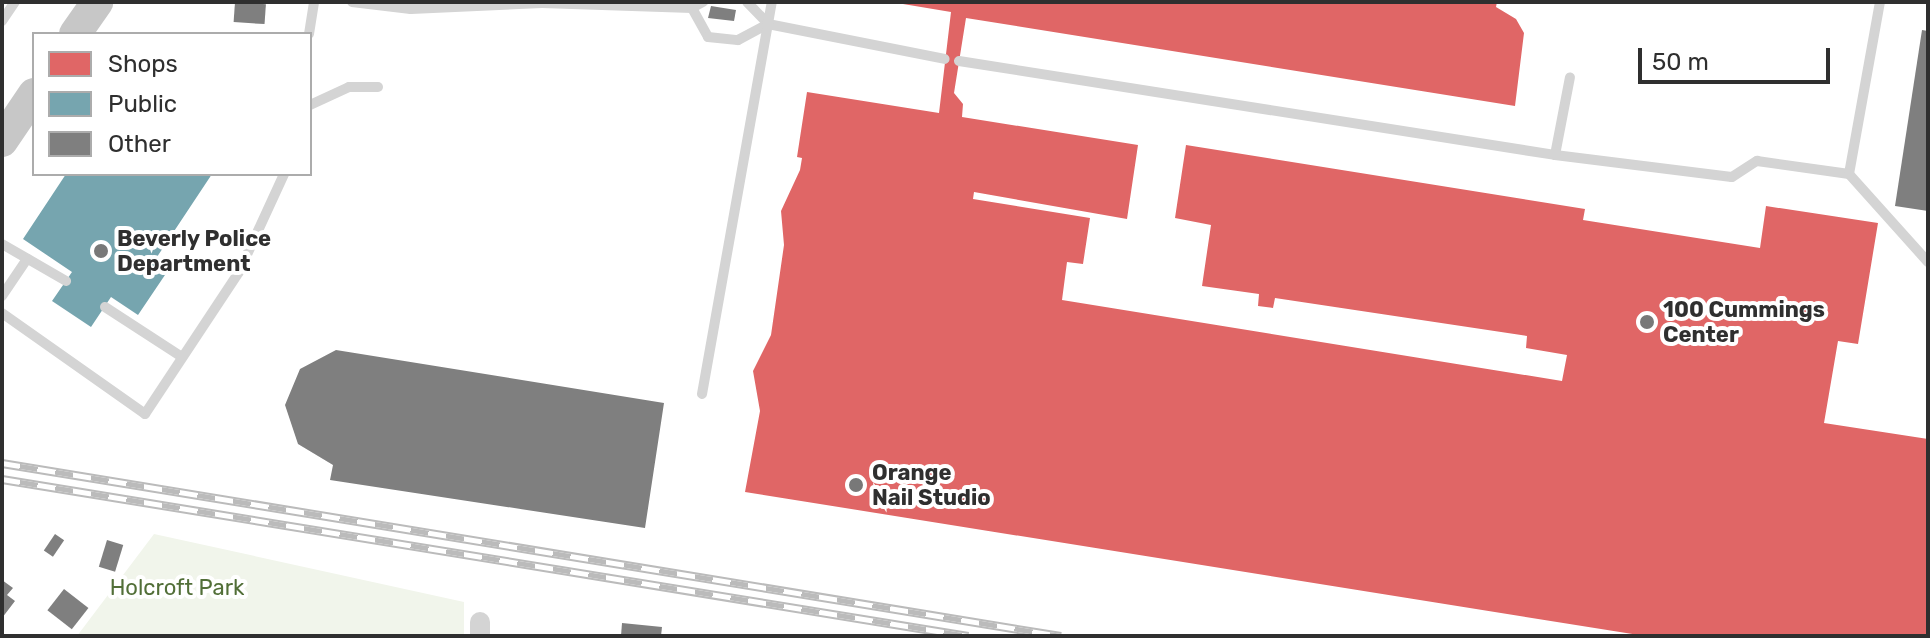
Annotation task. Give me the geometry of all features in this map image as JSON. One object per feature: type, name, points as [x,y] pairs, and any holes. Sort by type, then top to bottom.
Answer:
[{"type":"main road","points":[[76,32],[97,2]]},
{"type":"main road","points":[[2,141],[32,97]]},
{"type":"lane","points":[[2,21],[15,2]]},
{"type":"lane","points":[[309,32],[314,2]]},
{"type":"lane","points":[[352,2],[411,9],[542,3],[692,8],[703,2]]},
{"type":"lane","points":[[747,2],[768,24],[945,59]]},
{"type":"lane","points":[[702,394],[772,2]]},
{"type":"lane","points":[[1849,174],[1876,3]]},
{"type":"lane","points":[[692,8],[708,37],[738,40],[768,24]]},
{"type":"lane","points":[[959,61],[1555,155],[1732,177],[1757,161],[1849,174],[1928,262]]},
{"type":"lane","points":[[1555,155],[1570,77]]},
{"type":"lane","points":[[312,103],[349,87],[378,87]]},
{"type":"lane","points":[[2,313],[145,414],[239,272],[283,176]]},
{"type":"lane","points":[[2,244],[66,281]]},
{"type":"lane","points":[[2,296],[27,259]]},
{"type":"lane","points":[[105,307],[182,357]]},
{"type":"green space","name":"Holcroft Park","points":[[154,534],[464,602],[464,636],[77,636]]},
{"type":"building: Shops","name":"100 Cummings Center","points":[[891,2],[1497,2],[1496,7],[1516,19],[1524,33],[1515,106],[966,18],[954,93],[963,104],[962,117],[1138,145],[1127,219],[974,192],[973,199],[1090,218],[1083,264],[1067,262],[1062,300],[1562,381],[1567,355],[1526,348],[1527,336],[1275,298],[1273,308],[1258,306],[1259,294],[1202,286],[1211,225],[1175,218],[1186,145],[1585,209],[1583,220],[1760,248],[1766,206],[1878,223],[1858,344],[1838,341],[1824,423],[1928,439],[1928,636],[1645,636],[745,492],[760,411],[753,371],[771,335],[784,245],[781,211],[800,170],[802,158],[797,157],[807,92],[939,113],[951,12]]},
{"type":"building: Public","name":"Beverly Police Department","points":[[65,176],[211,176],[153,263],[167,272],[138,315],[111,297],[91,327],[52,301],[72,272],[23,239]]},
{"type":"building: Other","points":[[235,2],[266,4],[265,24],[234,22]]},
{"type":"building: Other","points":[[711,6],[736,10],[734,21],[708,18]]},
{"type":"building: Other","points":[[1922,30],[1928,31],[1928,211],[1895,206]]},
{"type":"building: Other","points":[[336,350],[664,403],[645,528],[330,480],[333,465],[298,444],[285,405],[300,369]]},
{"type":"building: Other","points":[[55,534],[64,540],[53,557],[44,551]]},
{"type":"building: Other","points":[[107,540],[123,545],[115,572],[99,567]]},
{"type":"building: Other","points":[[2,580],[13,588],[7,595],[15,601],[2,618]]},
{"type":"building: Other","points":[[64,589],[88,608],[72,629],[47,610]]},
{"type":"building: Other","points":[[622,623],[662,627],[661,636],[621,636]]},
{"type":"railway","points":[[2,463],[1061,636]]},
{"type":"railway","points":[[2,479],[968,636]]},
{"type":"place","name":"Beverly Police Department","points":[[101,251]]},
{"type":"place","name":"100 Cummings Center","points":[[1647,322]]},
{"type":"place","name":"Orange Nail Studio","points":[[856,485]]}]
